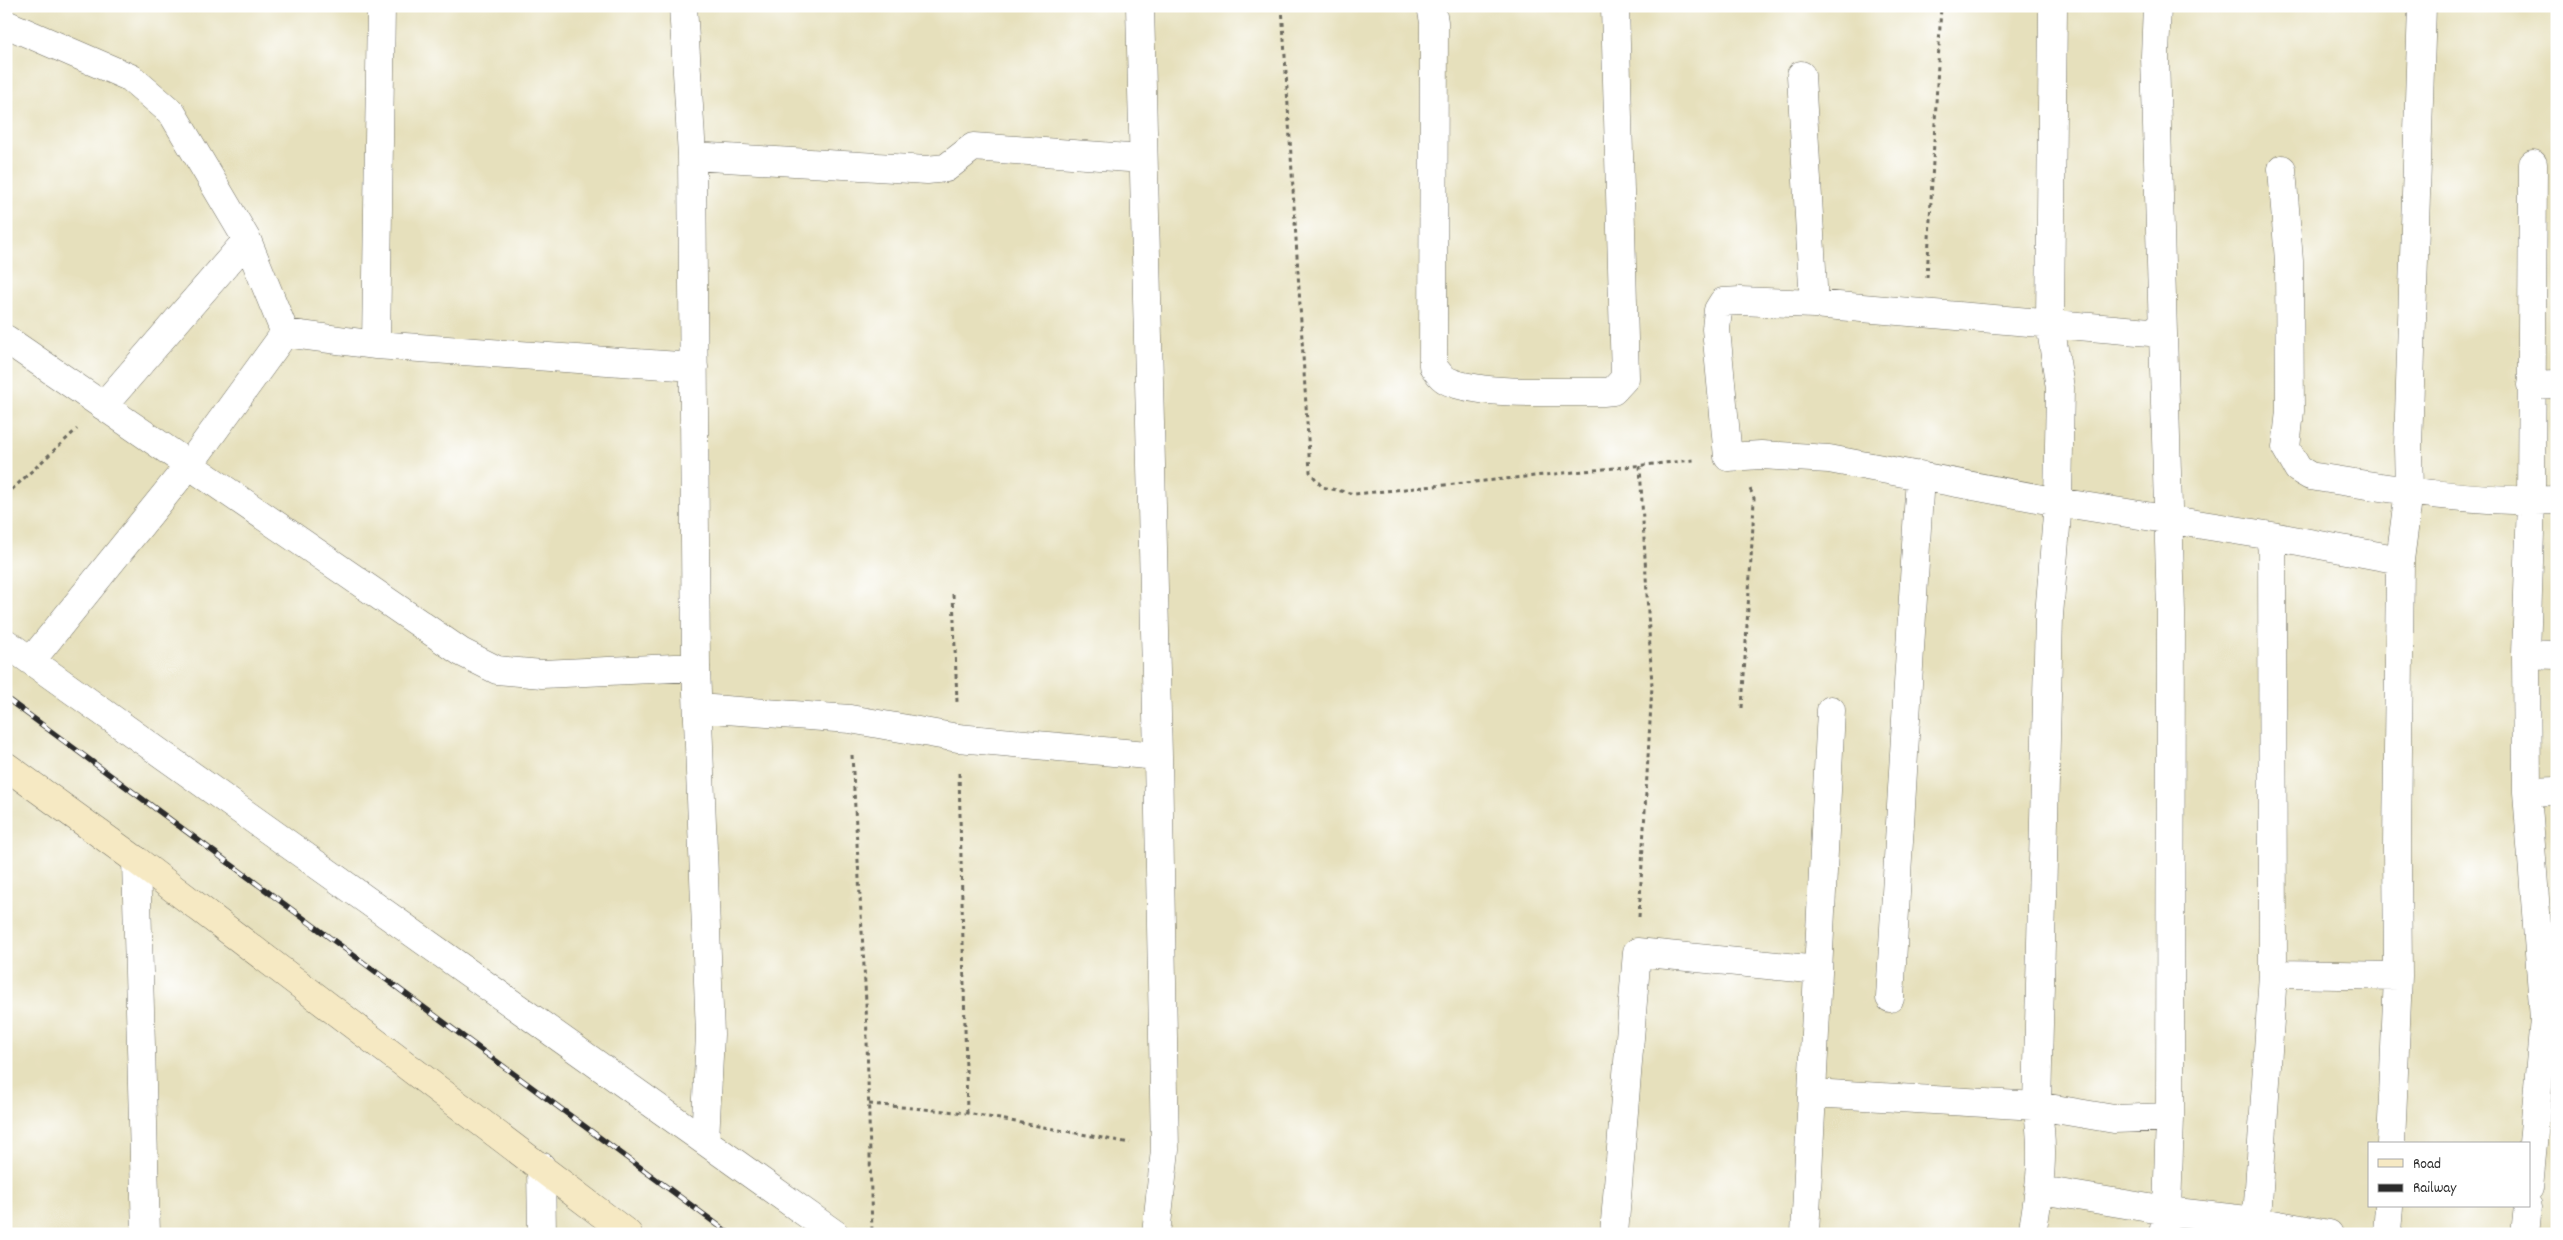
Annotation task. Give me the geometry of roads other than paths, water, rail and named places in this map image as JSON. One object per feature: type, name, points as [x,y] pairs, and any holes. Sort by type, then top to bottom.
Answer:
[{"type":"main road","points":[[6,766],[136,860],[628,1234]]},
{"type":"street","points":[[376,344],[381,6]]},
{"type":"street","points":[[683,6],[692,156],[696,667],[710,1034],[705,1141]]},
{"type":"street","points":[[1140,6],[1158,756],[1165,1150],[1156,1234]]},
{"type":"street","points":[[1431,6],[1434,22],[1433,366],[1441,377],[1452,383],[1485,390],[1603,392],[1613,390],[1625,378],[1615,6]]},
{"type":"street","points":[[2032,1234],[2040,1190],[2042,1135],[2038,1106],[2049,616],[2058,502],[2060,388],[2050,323],[2053,6]]},
{"type":"street","points":[[2157,6],[2155,56],[2169,519],[2170,1117],[2165,1222]]},
{"type":"street","points":[[2391,1142],[2398,976],[2397,848],[2400,560],[2408,491],[2422,6]]},
{"type":"street","points":[[6,24],[131,78],[172,113],[247,240],[285,333]]},
{"type":"street","points":[[1801,75],[1814,304]]},
{"type":"street","points":[[692,156],[927,170],[946,168],[973,147],[1143,160]]},
{"type":"street","points":[[2530,1177],[2544,1018],[2527,792],[2526,654],[2544,501],[2544,385],[2533,164]]},
{"type":"street","points":[[2282,168],[2289,261],[2290,411],[2286,448],[2298,469],[2310,476],[2408,491],[2544,501]]},
{"type":"street","points":[[103,406],[247,240]]},
{"type":"street","points":[[2162,334],[1814,304],[1724,302],[1718,310],[1716,328],[1728,457],[1762,455],[1828,459],[2058,502],[2272,536],[2400,560]]},
{"type":"street","points":[[285,333],[376,344],[694,367]]},
{"type":"street","points":[[32,661],[190,466],[285,333]]},
{"type":"street","points":[[6,339],[462,652],[497,670],[542,674],[696,667]]},
{"type":"street","points":[[1890,998],[1920,476]]},
{"type":"street","points":[[2256,1227],[2273,974],[2272,536]]},
{"type":"street","points":[[6,643],[835,1234]]},
{"type":"street","points":[[2526,654],[2557,655]]},
{"type":"street","points":[[698,708],[850,720],[958,738],[1158,756]]},
{"type":"street","points":[[1805,1234],[1831,710]]},
{"type":"street","points":[[2527,792],[2557,791]]},
{"type":"street","points":[[136,860],[146,1234]]},
{"type":"street","points":[[1614,1234],[1637,952],[1818,970]]},
{"type":"street","points":[[2273,974],[2398,976]]},
{"type":"street","points":[[1812,1093],[2038,1106],[2114,1118],[2170,1117]]},
{"type":"street","points":[[541,1166],[542,1234]]},
{"type":"street","points":[[2040,1190],[2165,1222],[2256,1227],[2329,1234]]},
{"type":"street","points":[[2387,1234],[2388,1208]]},
{"type":"street","points":[[2525,1234],[2528,1208]]},
{"type":"railway","points":[[6,698],[730,1234]]}]
